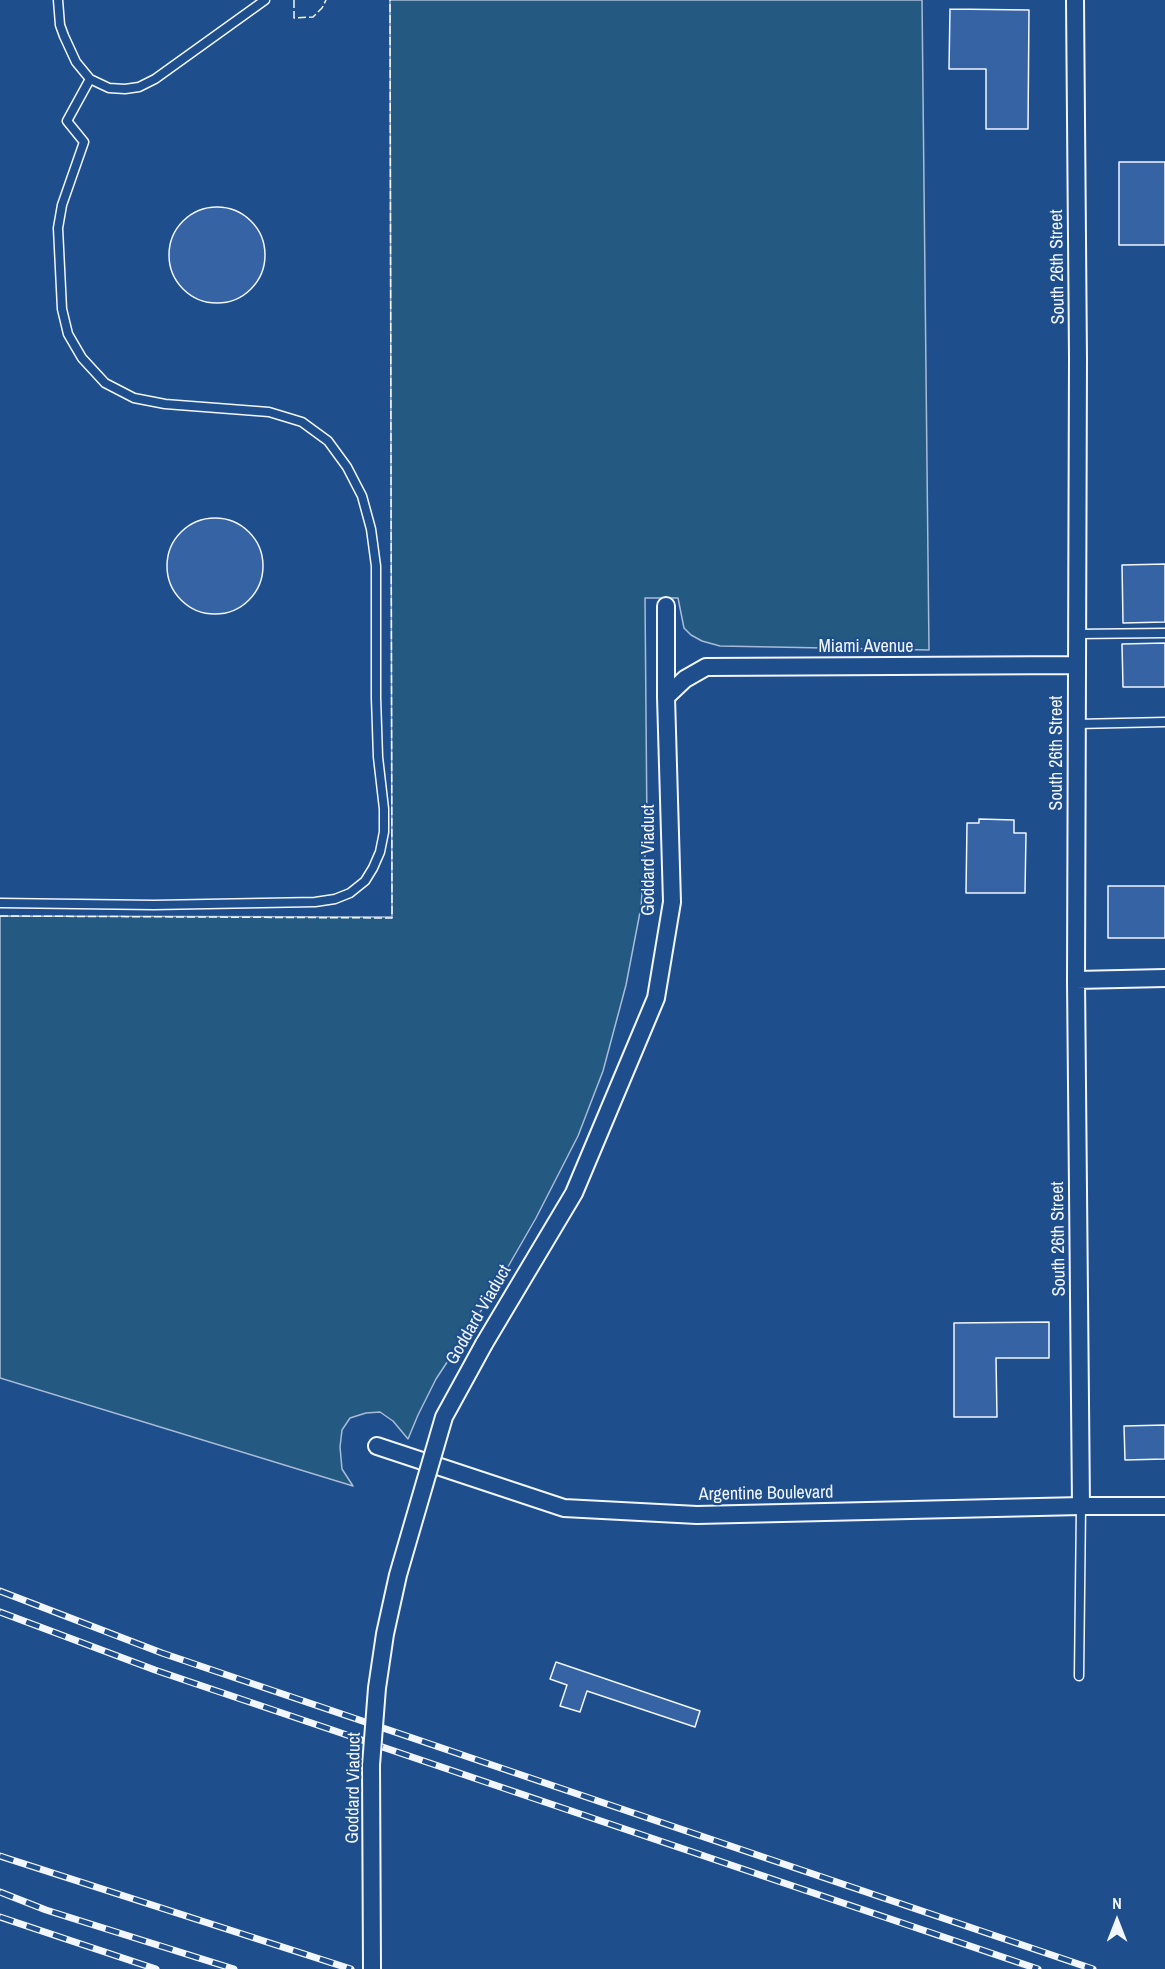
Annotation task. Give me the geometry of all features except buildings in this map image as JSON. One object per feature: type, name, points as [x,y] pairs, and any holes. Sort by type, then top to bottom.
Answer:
[{"type":"street","name":"South 26th Street","points":[[1075,0],[1078,358],[1076,980],[1081,1506]]},
{"type":"street","name":"Goddard Viaduct","points":[[372,1969],[371,1765],[377,1688],[398,1575],[444,1417],[484,1344],[574,1193],[656,998],[672,902],[666,697],[666,606]]},
{"type":"street","name":"Miami Avenue","points":[[666,697],[685,679],[706,667],[1077,665]]},
{"type":"street","points":[[1076,980],[1165,978]]},
{"type":"street","name":"Argentine Boulevard","points":[[377,1446],[564,1508],[697,1515],[1165,1506]]},
{"type":"lane","points":[[58,0],[60,25],[76,62],[90,79],[109,88],[125,89],[139,87],[155,79],[265,0]]},
{"type":"lane","points":[[0,903],[154,905],[315,902],[335,899],[350,893],[365,881],[374,868],[384,832],[376,698],[376,566],[371,529],[362,496],[347,467],[328,441],[302,423],[280,415],[268,412],[165,404],[134,398],[105,383],[81,358],[68,334],[62,309],[58,228],[62,205],[84,142],[68,121],[90,79]]},
{"type":"lane","points":[[1077,634],[1165,633]]},
{"type":"lane","points":[[1077,724],[1165,722]]},
{"type":"lane","points":[[1079,1676],[1081,1506]]},
{"type":"shaded area","points":[[390,0],[922,0],[929,650],[720,646],[702,641],[684,628],[678,598],[645,598],[647,830],[641,907],[626,985],[603,1071],[578,1136],[536,1218],[494,1291],[436,1379],[408,1439],[393,1421],[380,1412],[350,1418],[342,1430],[340,1447],[342,1469],[353,1486],[0,1378],[0,916],[392,917]]},
{"type":"railway","points":[[0,1591],[162,1653],[1093,1969]]},
{"type":"railway","points":[[0,1612],[155,1670],[1038,1969]]},
{"type":"railway","points":[[0,1856],[351,1969]]},
{"type":"railway","points":[[0,1892],[46,1910],[234,1969]]},
{"type":"railway","points":[[0,1917],[156,1969]]},
{"type":"fence","points":[[294,0],[294,18],[313,17],[326,0]]},
{"type":"fence","points":[[0,916],[392,918],[390,0]]}]
